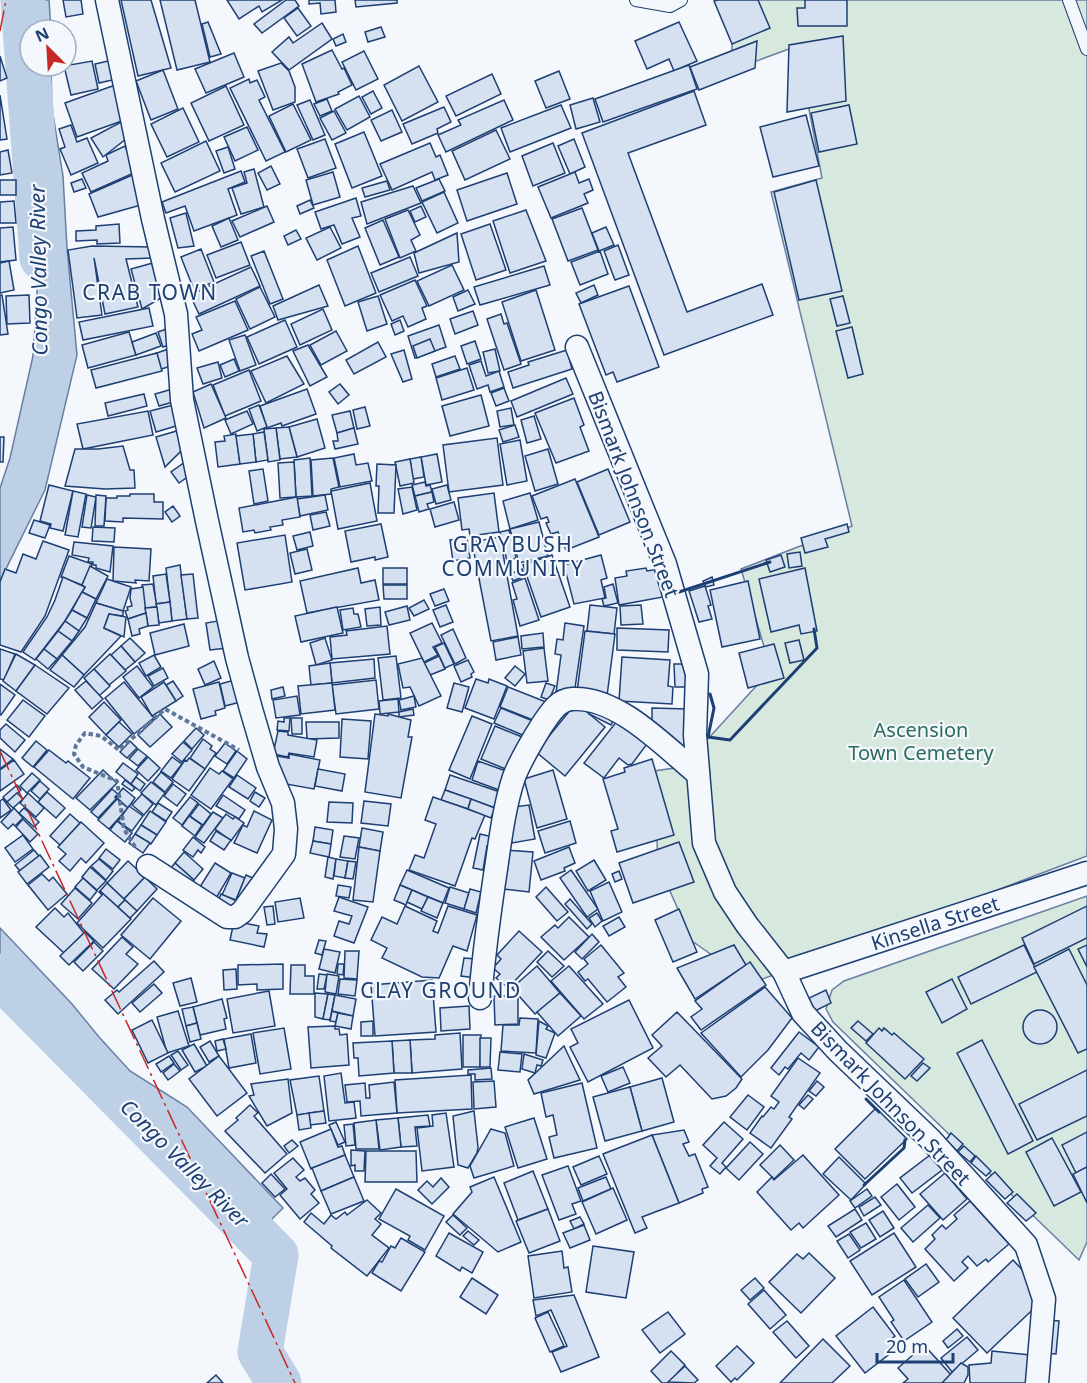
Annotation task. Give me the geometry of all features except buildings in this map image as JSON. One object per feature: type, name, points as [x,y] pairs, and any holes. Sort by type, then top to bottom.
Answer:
[{"type":"street","points":[[107,0],[153,219],[176,314],[182,400],[207,521],[237,658],[268,767],[283,802],[286,829],[284,854],[242,912],[235,917],[227,917],[147,866]]},
{"type":"street","name":"Bismark Johnson Street","points":[[577,347],[665,564],[697,674],[695,735],[704,843],[725,892],[747,925],[784,972],[803,1012],[838,1051],[930,1139],[1026,1245],[1044,1299],[1037,1383]]},
{"type":"street","points":[[480,998],[485,939],[500,838],[514,777],[532,741],[551,712],[568,699],[584,699],[621,712],[698,774]]},
{"type":"street","name":"Kinsella Street","points":[[784,972],[1087,873]]},
{"type":"lane","points":[[636,0],[670,6],[681,0]]},
{"type":"lane","points":[[1069,0],[1087,49]]},
{"type":"path","points":[[147,866],[124,829],[117,781],[83,767],[74,754],[76,744],[85,734],[101,736],[119,750],[165,709],[268,767]]},
{"type":"green space","name":"Ascension Town Cemetery","points":[[754,0],[1087,0],[1087,856],[752,983],[692,941],[658,864],[654,771],[682,767],[771,670],[741,569],[852,526],[771,192],[822,178],[797,46],[732,70],[732,11]]},
{"type":"green space","points":[[1087,896],[1087,1242],[1079,1260],[833,1022],[826,1009],[832,990],[844,981]]},
{"type":"water","points":[[20,0],[49,0],[50,18],[22,18]]},
{"type":"water","points":[[27,78],[51,78],[52,108],[63,176],[77,355],[45,490],[0,581],[0,488],[10,458],[33,356],[37,294],[37,179]]},
{"type":"water","points":[[0,928],[72,1004],[130,1071],[187,1107],[283,1208],[265,1226],[185,1142],[69,1029],[29,985],[9,980],[0,996]]},
{"type":"waterway","name":"Congo Valley River","points":[[23,0],[42,258]]},
{"type":"waterway","name":"Congo Valley River","points":[[0,976],[276,1255],[260,1352],[279,1383]]},
{"type":"wall","points":[[679,592],[770,562]]},
{"type":"wall","points":[[710,694],[714,708],[708,737],[730,740],[817,648],[814,629]]},
{"type":"wall","points":[[866,1099],[879,1112]]},
{"type":"wall","points":[[864,1185],[904,1148],[905,1140]]},
{"type":"power","points":[[0,31],[6,0]]},
{"type":"power","points":[[0,751],[295,1383]]},
{"type":"district","name":"CRAB TOWN","points":[[150,292]]},
{"type":"district","name":"GRAYBUSH COMMUNITY","points":[[513,556]]},
{"type":"district","name":"CLAY GROUND","points":[[441,990]]}]
